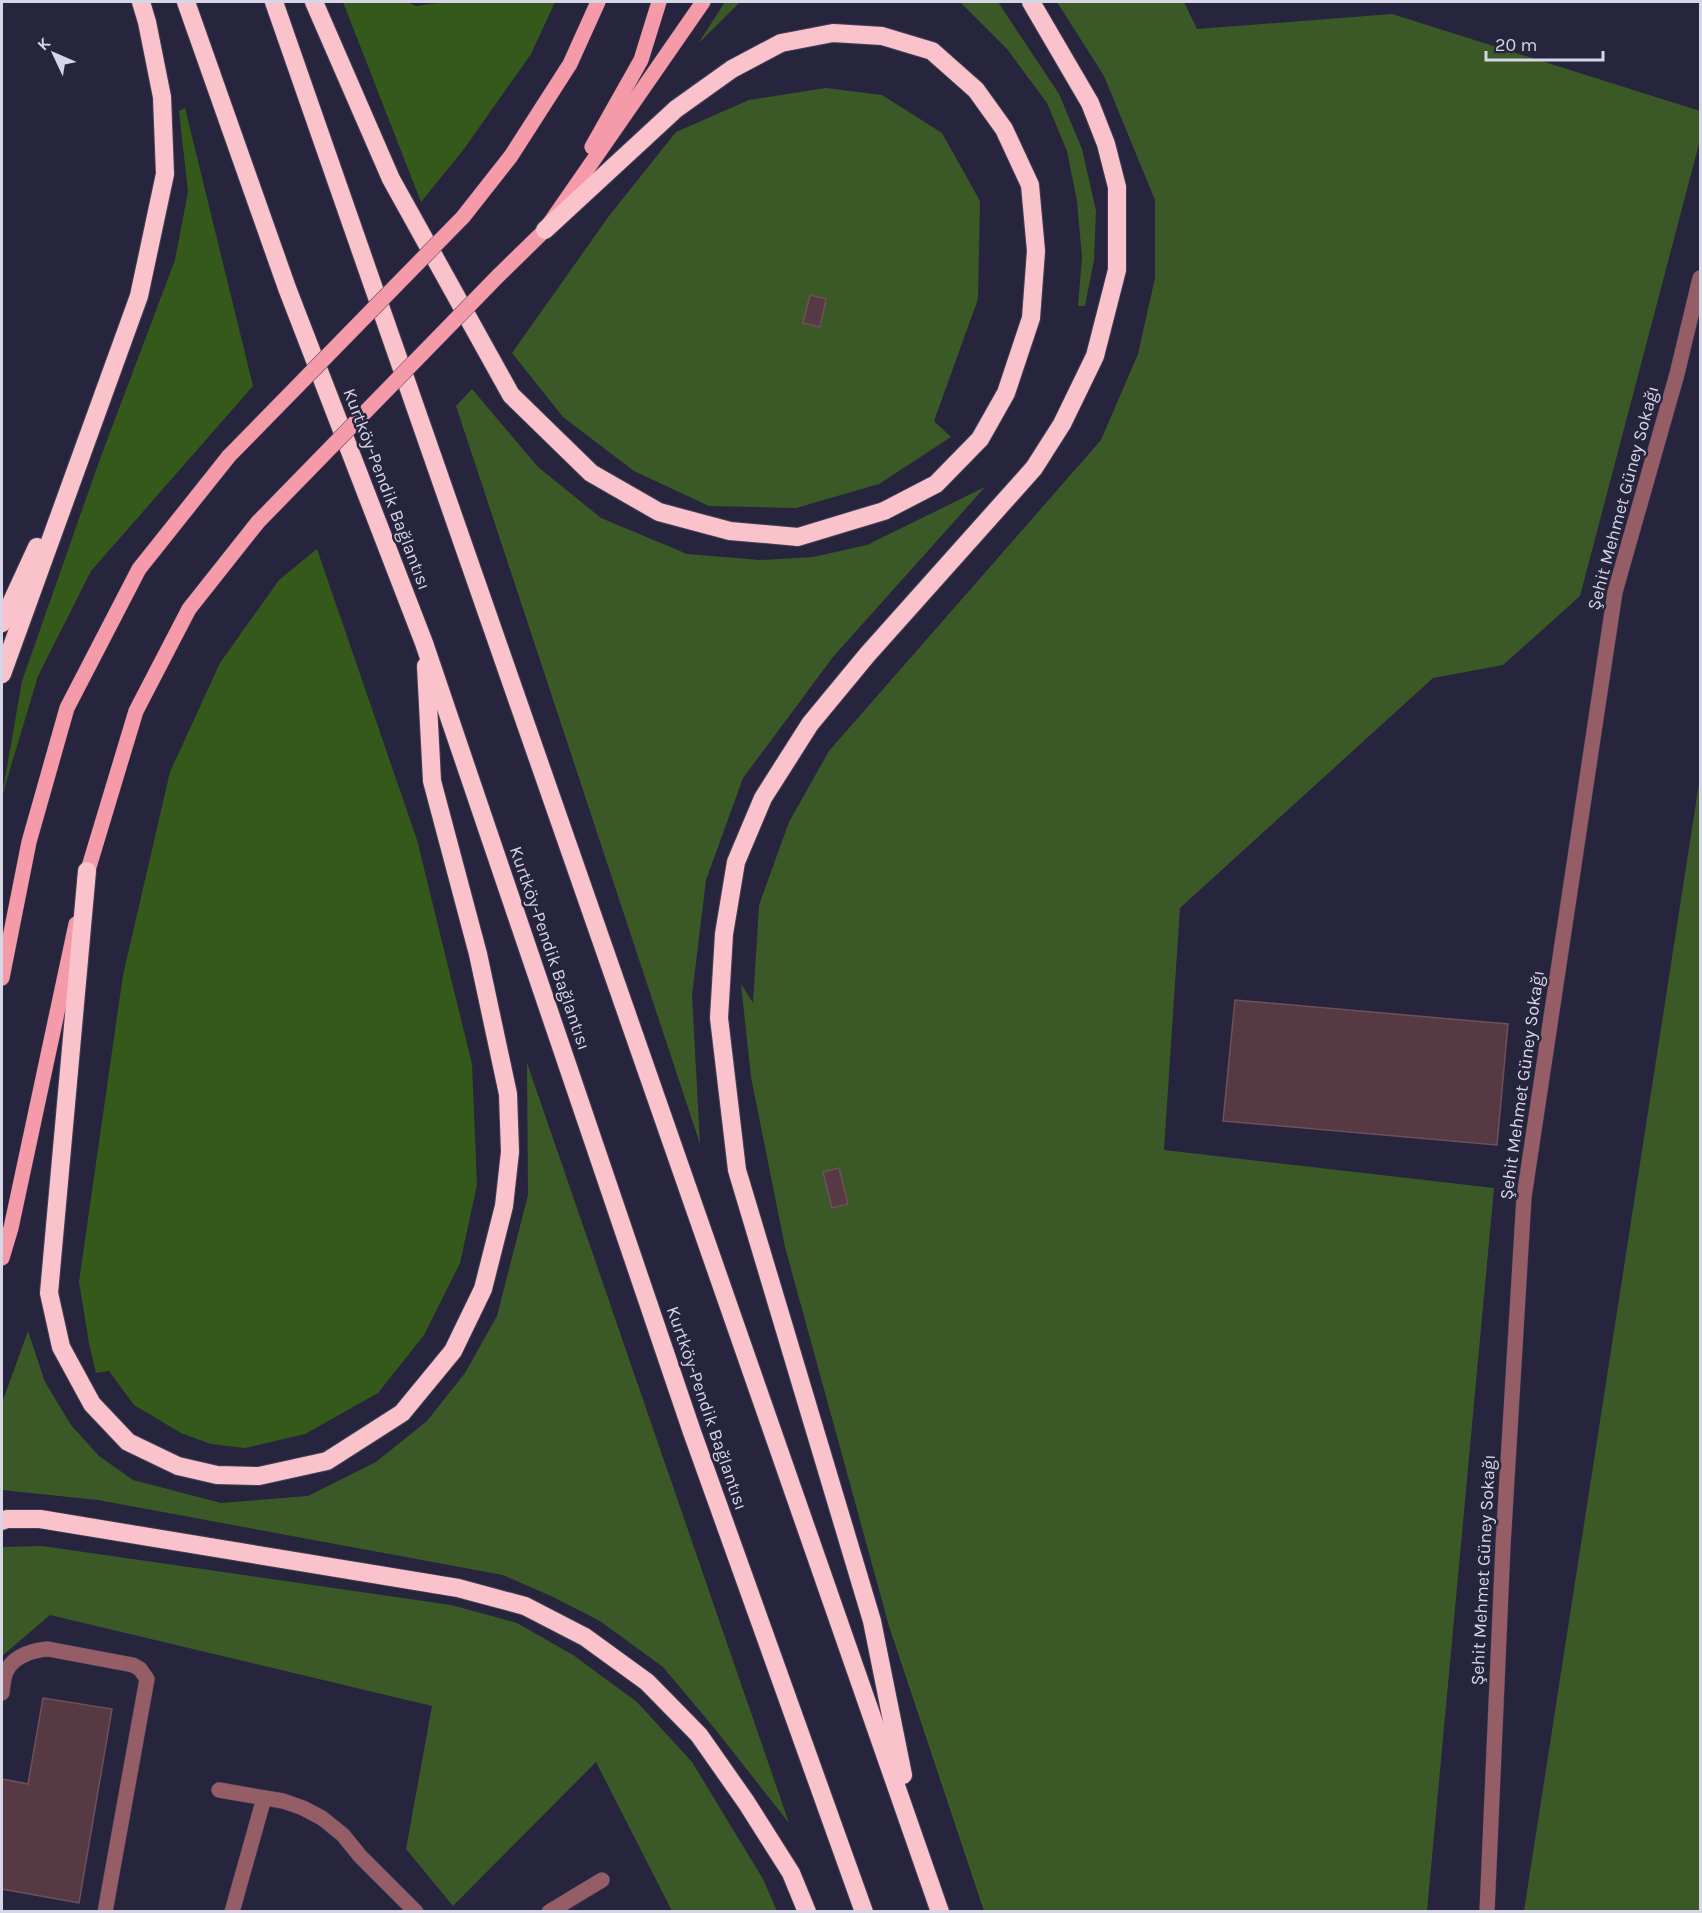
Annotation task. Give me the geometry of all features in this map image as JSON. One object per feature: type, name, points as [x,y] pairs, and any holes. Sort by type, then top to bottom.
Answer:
[{"type":"highway","points":[[2,674],[139,296],[165,174],[162,97],[141,2]]},
{"type":"highway","name":"Kurtköy-Pendik Bağlantısı","points":[[186,2],[287,288],[424,643],[692,1432],[864,1911]]},
{"type":"highway","points":[[274,2],[940,1911]]},
{"type":"highway","points":[[314,2],[391,179],[511,395],[591,473],[659,512],[730,531],[798,537],[884,512],[936,484],[980,439],[1006,393],[1031,318],[1036,251],[1030,185],[1004,129],[976,90],[932,51],[882,36],[833,33],[781,43],[732,69],[676,109],[545,230]]},
{"type":"highway","points":[[916,1842],[872,1621],[737,1170],[719,1018],[724,934],[736,862],[763,798],[810,723],[867,655],[1034,468],[1062,424],[1095,356],[1116,270],[1117,187],[1106,144],[1090,103],[1031,2]]},
{"type":"highway","points":[[2,623],[89,433]]},
{"type":"highway","points":[[87,871],[48,1293],[61,1347],[92,1404],[128,1442],[178,1466],[217,1475],[259,1476],[327,1461],[402,1413],[453,1351],[483,1289],[504,1206],[510,1152],[508,1094],[478,954],[432,781],[424,643]]},
{"type":"highway","points":[[2,1521],[7,1519],[52,1521],[459,1588],[525,1606],[585,1637],[638,1676],[699,1735],[747,1802],[791,1873],[807,1911]]},
{"type":"main road","points":[[2,978],[29,842],[67,708],[139,569],[229,456],[463,217],[511,156],[570,64],[598,2]]},
{"type":"main road","points":[[545,230],[641,60],[659,2]]},
{"type":"main road","points":[[2,1258],[11,1228],[87,871],[136,711],[189,609],[258,522],[545,230],[703,2]]},
{"type":"street","name":"Şehit Mehmet Güney Sokağı","points":[[1487,1911],[1503,1545],[1524,1197],[1615,592],[1677,374],[1701,278]]},
{"type":"street","points":[[2,1694],[6,1670],[16,1660],[38,1650],[48,1649],[133,1665],[140,1669],[147,1679],[105,1911]]},
{"type":"street","points":[[219,1790],[283,1801],[322,1818],[343,1835],[360,1856],[416,1911]]},
{"type":"street","points":[[232,1911],[264,1798]]},
{"type":"street","points":[[549,1911],[603,1880]]},
{"type":"green space","points":[[343,2],[407,2],[416,6],[444,2],[555,2],[531,54],[464,149],[421,202]]},
{"type":"green space","points":[[725,2],[740,2],[698,44]]},
{"type":"green space","points":[[960,2],[998,2],[1059,94],[1082,149],[1096,211],[1094,260],[1085,306],[1078,306],[1082,258],[1077,201],[1067,151],[1047,103],[1007,49]]},
{"type":"green space","points":[[1057,2],[1184,2],[1197,29],[1392,14],[1700,111],[1700,140],[1580,596],[1503,665],[1433,678],[1180,908],[1164,1150],[1494,1188],[1427,1911],[984,1911],[889,1626],[785,1247],[751,1077],[741,984],[753,1003],[759,905],[789,822],[829,751],[1101,440],[1138,354],[1155,278],[1155,200],[1104,76]]},
{"type":"green space","points":[[826,88],[882,95],[942,133],[980,201],[978,299],[934,421],[951,437],[879,484],[796,508],[709,506],[634,471],[563,417],[512,353],[609,216],[676,132],[749,100]]},
{"type":"green space","points":[[185,108],[253,386],[91,571],[38,676],[2,796],[22,681],[100,459],[175,260],[188,192],[179,111]]},
{"type":"green space","points":[[472,389],[538,467],[601,518],[687,554],[760,560],[813,557],[867,545],[985,487],[833,657],[743,778],[706,880],[692,995],[700,1144],[456,406]]},
{"type":"green space","points":[[317,549],[417,840],[472,1064],[477,1185],[460,1263],[424,1335],[378,1393],[305,1434],[245,1448],[211,1444],[181,1433],[134,1405],[109,1371],[96,1373],[79,1282],[123,975],[170,772],[220,663],[279,580]]},
{"type":"green space","points":[[1700,777],[1700,1911],[1524,1911]]},
{"type":"green space","points":[[527,1063],[789,1823],[663,1667],[600,1621],[503,1575],[98,1500],[2,1490],[2,1403],[28,1331],[45,1382],[71,1425],[99,1456],[133,1480],[221,1503],[308,1496],[376,1462],[427,1421],[465,1373],[497,1316],[528,1195]]},
{"type":"green space","points":[[42,1546],[451,1605],[517,1623],[573,1655],[637,1702],[692,1762],[763,1879],[777,1911],[672,1911],[596,1762],[453,1906],[406,1849],[432,1706],[50,1615],[2,1656],[2,1547]]},
{"type":"building","points":[[810,295],[826,299],[820,327],[803,323]]},
{"type":"building","points":[[1235,1000],[1508,1024],[1497,1145],[1223,1121]]},
{"type":"building","points":[[839,1168],[848,1204],[832,1208],[823,1172]]},
{"type":"building","points":[[43,1698],[112,1709],[79,1903],[2,1889],[2,1779],[28,1784]]}]
